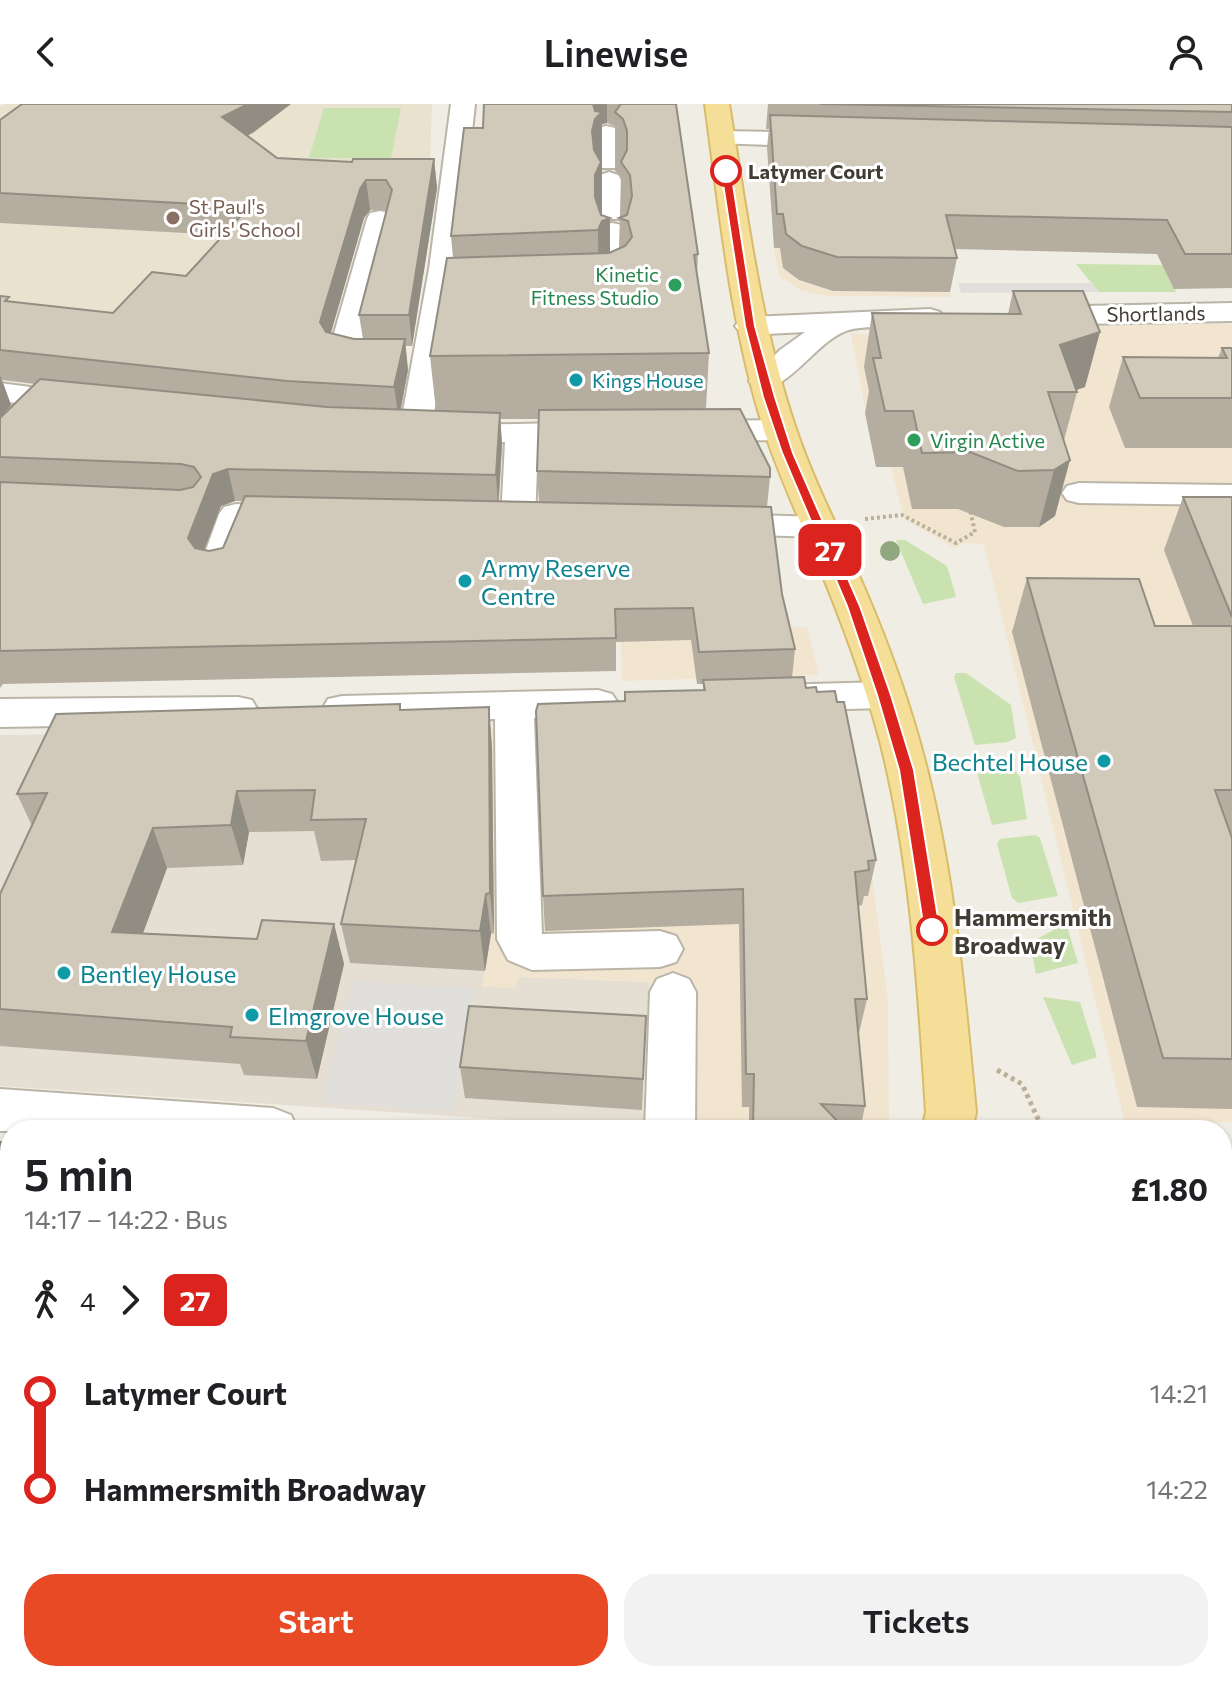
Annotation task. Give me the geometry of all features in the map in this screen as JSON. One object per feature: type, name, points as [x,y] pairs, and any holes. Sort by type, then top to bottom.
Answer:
[{"type":"main road","points":[[717,104],[750,326],[765,381],[780,430],[854,606],[907,770],[937,960],[955,1120]]},
{"type":"street","points":[[463,104],[454,202],[439,310],[429,358],[401,432],[780,430]]},
{"type":"street","points":[[605,118],[615,286]]},
{"type":"street","points":[[722,138],[845,141]]},
{"type":"street","points":[[380,219],[343,354],[359,358],[429,358]]},
{"type":"street","points":[[741,272],[775,298],[841,321]]},
{"type":"street","points":[[439,310],[470,309]]},
{"type":"street","name":"Shortlands","points":[[1012,316],[1232,312]]},
{"type":"street","points":[[750,326],[965,317]]},
{"type":"street","points":[[765,381],[791,356],[841,321]]},
{"type":"street","points":[[0,392],[116,407]]},
{"type":"street","points":[[10,429],[40,398]]},
{"type":"street","points":[[517,520],[522,433]]},
{"type":"street","points":[[1079,493],[1232,495]]},
{"type":"street","points":[[217,569],[236,514],[332,516]]},
{"type":"street","points":[[679,524],[820,527]]},
{"type":"street","points":[[737,699],[884,695]]},
{"type":"street","points":[[0,713],[641,702]]},
{"type":"street","points":[[514,705],[520,939],[524,947],[532,952],[666,970],[670,1120]]},
{"type":"street","points":[[0,1110],[136,1120]]},
{"type":"path","points":[[865,519],[902,515],[956,543],[975,532],[969,509]]},
{"type":"path","points":[[1002,1072],[1022,1084],[1038,1120]]},
{"type":"shaded area","name":"St Paul's Girls' School","points":[[432,104],[429,188],[355,188],[305,341],[0,316],[0,106]]},
{"type":"shaded area","points":[[774,248],[882,250],[949,287],[952,297],[829,296],[802,291],[779,276]]},
{"type":"shaded area","points":[[958,283],[1091,283],[1099,292],[961,293]]},
{"type":"shaded area","points":[[1232,324],[1232,1120],[1124,1120],[984,544],[963,543],[955,548],[904,519],[891,467],[876,467],[851,334]]},
{"type":"shaded area","points":[[807,627],[819,675],[622,681],[620,629]]},
{"type":"shaded area","points":[[841,720],[873,882],[888,1000],[889,1120],[678,1120],[678,1112],[642,1110],[649,982],[518,977],[516,988],[482,987],[493,916],[485,728]]},
{"type":"shaded area","points":[[485,728],[518,977],[649,982],[644,1120],[509,1120],[0,1086],[0,735]]},
{"type":"shaded area","points":[[353,981],[475,988],[454,1111],[322,1103]]},
{"type":"green space","points":[[324,108],[401,108],[391,158],[309,158]]},
{"type":"green space","points":[[1076,264],[1163,265],[1176,292],[1099,292]]},
{"type":"green space","points":[[896,540],[905,540],[947,566],[956,597],[923,604]]},
{"type":"green space","points":[[956,673],[966,673],[1011,705],[1016,738],[1008,742],[975,745],[954,677]]},
{"type":"green space","points":[[975,766],[1015,771],[1020,777],[1027,819],[992,825]]},
{"type":"green space","points":[[1035,835],[1040,838],[1058,896],[1018,903],[1012,898],[997,844],[1000,839]]},
{"type":"green space","points":[[1066,923],[1078,963],[1036,974],[1030,943]]},
{"type":"green space","points":[[1043,997],[1080,1002],[1097,1057],[1072,1065]]},
{"type":"building","points":[[22,104],[248,104],[222,117],[277,158],[352,162],[353,159],[434,159],[409,315],[359,315],[392,190],[386,180],[366,180],[360,189],[320,322],[326,332],[354,339],[405,339],[394,387],[287,381],[0,350],[0,296],[9,297],[5,301],[113,313],[152,272],[186,276],[249,207],[0,193],[0,120]]},
{"type":"building","points":[[484,104],[593,104],[595,111],[602,112],[595,119],[592,131],[594,150],[601,162],[595,175],[595,197],[601,215],[610,218],[602,221],[598,230],[451,236],[464,128],[483,128]]},
{"type":"building","points":[[621,104],[676,104],[709,353],[430,356],[447,258],[609,253],[625,246],[632,237],[628,221],[619,218],[627,215],[632,196],[630,175],[621,162],[627,150],[627,131],[623,119],[615,112]]},
{"type":"building","points":[[820,104],[1232,104],[1232,112]]},
{"type":"building","points":[[770,115],[1232,127],[1232,254],[1185,254],[1167,220],[946,215],[957,258],[837,257],[802,246],[786,234],[783,214],[777,214]]},
{"type":"building","points":[[1013,291],[1083,291],[1100,332],[1060,345],[1077,392],[1048,392],[1070,460],[1054,470],[1018,471],[970,452],[922,453],[913,411],[885,411],[873,358],[881,358],[872,313],[1021,314]]},
{"type":"building","points":[[1222,348],[1232,348],[1232,398],[1140,398],[1123,357],[1227,358]]},
{"type":"building","points":[[40,379],[327,407],[500,413],[496,475],[228,469],[213,474],[188,538],[195,548],[209,551],[223,548],[245,496],[771,507],[782,594],[795,649],[699,652],[693,608],[615,609],[616,638],[0,651],[0,482],[180,490],[193,487],[201,477],[194,467],[181,464],[0,457],[0,418]]},
{"type":"building","points":[[740,409],[770,468],[770,477],[537,471],[539,410]]},
{"type":"building","points":[[1183,497],[1232,497],[1232,617]]},
{"type":"building","points":[[1027,578],[1139,579],[1155,626],[1232,626],[1232,790],[1215,790],[1232,838],[1232,1059],[1163,1058]]},
{"type":"building","points":[[804,677],[806,688],[816,687],[817,692],[835,691],[837,702],[844,702],[876,860],[868,861],[869,870],[855,872],[867,999],[855,999],[865,1106],[821,1104],[836,1120],[753,1120],[754,1074],[746,1074],[743,889],[543,896],[538,704],[625,701],[625,692],[705,690],[703,680]]},
{"type":"building","points":[[400,704],[400,710],[489,707],[490,893],[486,894],[480,931],[341,924],[366,819],[311,820],[315,790],[237,791],[231,825],[153,828],[112,932],[257,939],[262,920],[334,924],[306,1041],[230,1037],[232,1027],[0,1009],[0,894],[47,793],[17,794],[56,714]]},
{"type":"building","points":[[469,1006],[646,1016],[643,1079],[460,1067]]},
{"type":"bus line","name":"27","points":[[726,171],[750,326],[769,397],[787,453],[854,606],[907,770],[932,930]]},
{"type":"place","name":"Latymer Court","points":[[726,171]]},
{"type":"place","name":"St Paul's Girls' School","points":[[173,218]]},
{"type":"place","name":"Kinetic Fitness Studio","points":[[675,285]]},
{"type":"place","name":"Kings House","points":[[576,380]]},
{"type":"place","name":"Virgin Active","points":[[914,440]]},
{"type":"place","name":"Army Reserve Centre","points":[[465,581]]},
{"type":"place","name":"Bechtel House","points":[[1104,761]]},
{"type":"place","name":"Hammersmith Broadway","points":[[932,930]]},
{"type":"place","name":"Bentley House","points":[[64,973]]},
{"type":"place","name":"Elmgrove House","points":[[252,1015]]}]
